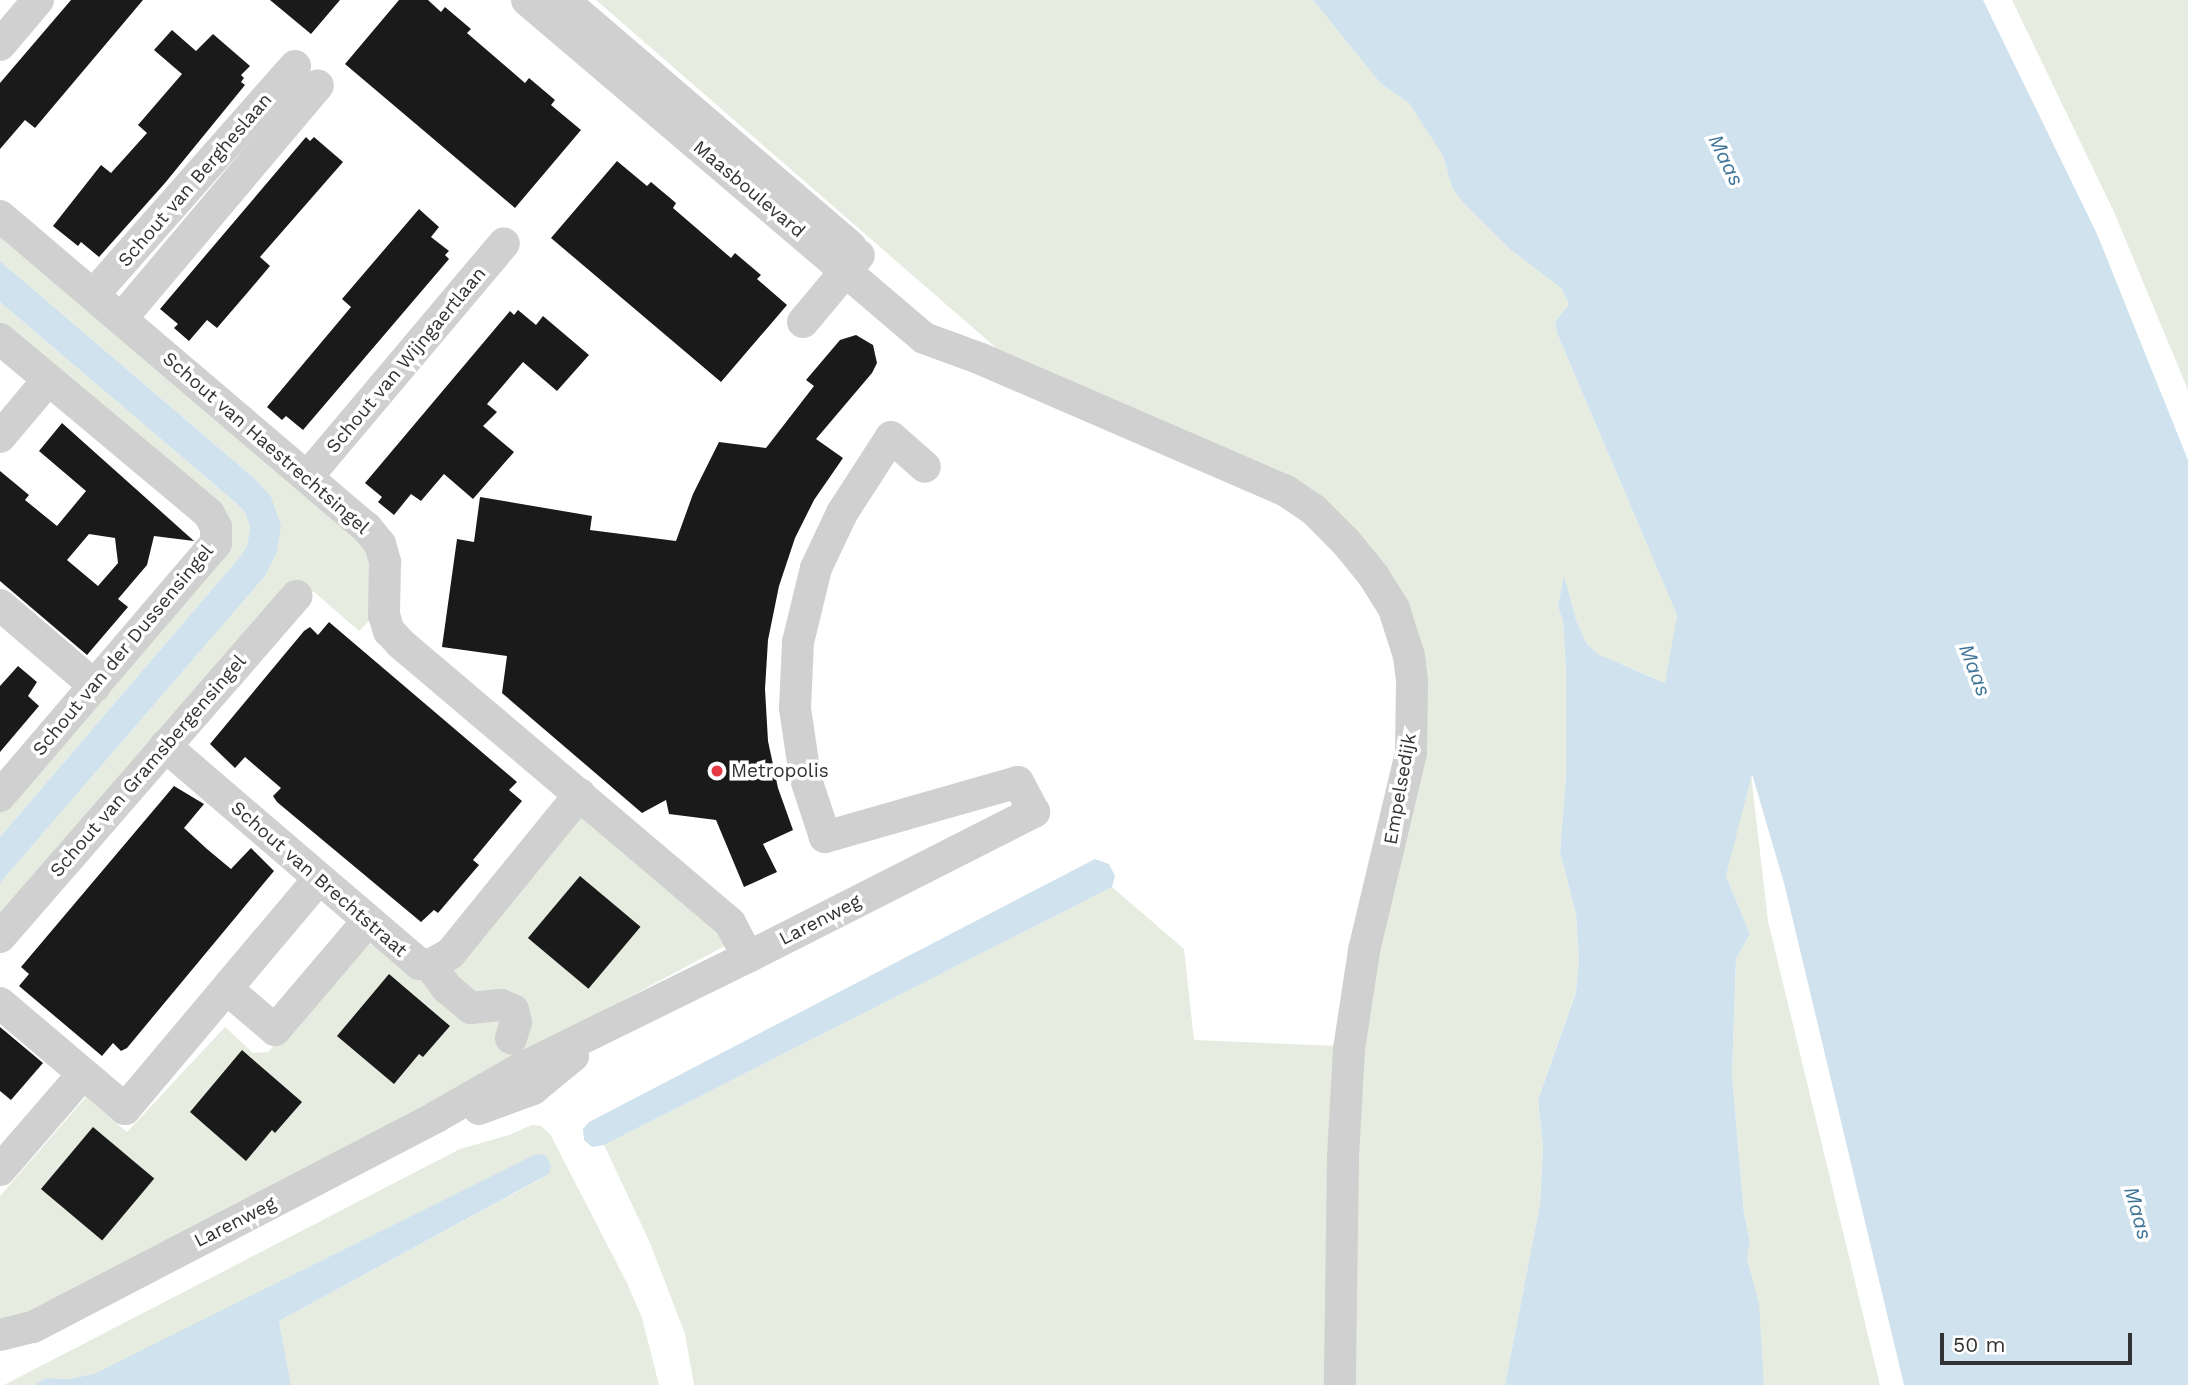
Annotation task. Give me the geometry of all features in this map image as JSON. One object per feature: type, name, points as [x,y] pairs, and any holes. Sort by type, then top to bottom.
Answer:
[{"type":"street","points":[[0,45],[38,0]]},
{"type":"street","name":"Maasboulevard","points":[[527,0],[852,263],[981,359],[1051,389]]},
{"type":"street","name":"Maasboulevard","points":[[563,0],[852,263]]},
{"type":"street","name":"Schout van Bergheslaan","points":[[94,294],[307,76],[122,318]]},
{"type":"street","name":"Schout van Haestrechtsingel","points":[[0,216],[367,528],[380,544],[385,562],[384,615],[389,631],[730,923],[748,957]]},
{"type":"street","name":"Schout van Wijngaertlaan","points":[[307,476],[504,243]]},
{"type":"street","points":[[803,322],[852,263]]},
{"type":"street","name":"Schout van der Dussensingel","points":[[0,339],[209,514],[216,527],[216,543],[0,796]]},
{"type":"street","points":[[0,437],[48,380]]},
{"type":"street","name":"Empelsedijk","points":[[1051,389],[1286,491],[1314,510],[1373,575],[1394,609],[1403,633],[1412,681],[1411,753],[1364,951],[1349,1049],[1343,1157],[1340,1385]]},
{"type":"street","name":"Larenweg","points":[[0,1355],[33,1327],[436,1117],[486,1108],[533,1089],[606,1028],[1034,812],[1018,782],[825,837],[805,776],[796,708],[798,642],[816,568],[842,513],[891,436],[925,467]]},
{"type":"street","name":"Schout van Gramsbergensingel","points":[[0,937],[296,596]]},
{"type":"street","points":[[0,605],[95,686]]},
{"type":"street","name":"Schout van Brechtstraat","points":[[165,746],[419,964],[430,965],[450,954],[580,794]]},
{"type":"street","points":[[0,1003],[125,1109],[319,879]]},
{"type":"street","points":[[227,989],[275,1030],[368,922]]},
{"type":"street","points":[[430,965],[447,988],[471,1008],[500,1005],[513,1010],[516,1022],[511,1038]]},
{"type":"street","points":[[0,1170],[83,1074]]},
{"type":"street","name":"Larenweg","points":[[0,1335],[33,1327]]},
{"type":"shaded area","points":[[596,0],[1313,0],[1381,84],[1409,103],[1443,156],[1452,187],[1511,250],[1561,288],[1569,304],[1555,322],[1557,333],[1677,615],[1666,683],[1598,654],[1587,644],[1576,620],[1564,577],[1558,607],[1563,621],[1566,671],[1566,775],[1560,852],[1576,914],[1579,961],[1576,991],[1538,1100],[1543,1147],[1540,1204],[1505,1385],[1351,1385],[1363,1015],[1423,736],[1358,538],[1002,353]]},
{"type":"shaded area","points":[[2012,0],[2188,0],[2188,390],[2114,212]]},
{"type":"shaded area","points":[[0,233],[357,538],[367,551],[371,567],[373,617],[359,631],[314,592],[301,586],[0,918],[0,883],[265,576],[277,552],[254,478],[0,261]]},
{"type":"shaded area","points":[[0,302],[235,502],[245,512],[250,528],[247,546],[239,558],[0,837],[0,810],[223,547],[0,327]]},
{"type":"shaded area","points":[[1751,774],[1768,921],[1880,1385],[1764,1385],[1758,1304],[1747,1259],[1750,1240],[1744,1214],[1732,1075],[1736,959],[1750,934],[1726,876]]},
{"type":"shaded area","points":[[576,814],[590,815],[725,932],[725,946],[0,1331],[0,1196],[86,1097],[127,1132],[225,1027],[253,1053],[268,1052],[365,944],[373,945],[406,974],[437,977]]},
{"type":"shaded area","points":[[1112,887],[1184,949],[1194,1040],[1339,1046],[1332,1385],[694,1385],[685,1334],[650,1243],[604,1145]]},
{"type":"shaded area","points":[[532,1125],[541,1126],[550,1134],[627,1283],[642,1318],[659,1385],[291,1385],[279,1321],[548,1175],[272,1287],[96,1373],[70,1379],[46,1378],[34,1385],[4,1385],[460,1149],[509,1135]]},
{"type":"water","name":"Maas","points":[[1313,0],[1983,0],[2097,234],[2188,460],[2188,1385],[1904,1385],[1784,883],[1752,774],[1726,876],[1750,934],[1736,959],[1732,1075],[1744,1214],[1750,1240],[1747,1259],[1759,1304],[1764,1385],[1505,1385],[1540,1204],[1543,1147],[1538,1100],[1576,992],[1579,961],[1576,914],[1560,852],[1566,775],[1566,671],[1563,621],[1558,607],[1564,575],[1576,620],[1587,644],[1598,654],[1665,683],[1677,615],[1557,333],[1555,322],[1569,304],[1561,288],[1511,250],[1462,201],[1452,187],[1443,156],[1409,103],[1381,84]]},
{"type":"water","points":[[0,261],[254,478],[271,497],[281,526],[277,552],[265,576],[0,883],[0,837],[239,558],[247,546],[250,528],[245,512],[235,502],[0,302]]},
{"type":"water","points":[[1095,859],[1109,864],[1115,876],[1112,887],[604,1145],[592,1147],[584,1140],[583,1129],[589,1122]]},
{"type":"water","points":[[536,1154],[545,1155],[551,1165],[549,1174],[279,1321],[291,1385],[34,1385],[46,1378],[70,1379],[96,1373]]},
{"type":"building","points":[[71,0],[143,0],[35,128],[25,120],[0,149],[0,83]]},
{"type":"building","points":[[270,0],[340,0],[311,34]]},
{"type":"building","points":[[399,0],[428,0],[441,12],[445,7],[471,29],[467,33],[525,83],[529,78],[555,100],[551,105],[581,130],[515,208],[345,64]]},
{"type":"building","points":[[172,30],[196,51],[213,34],[250,66],[241,75],[244,78],[241,82],[245,85],[165,183],[99,257],[81,242],[78,246],[53,226],[101,165],[111,173],[147,133],[138,125],[182,74],[154,50]]},
{"type":"building","points":[[306,137],[310,141],[314,137],[343,162],[260,257],[270,266],[248,292],[217,328],[207,320],[189,341],[174,328],[178,324],[160,309]]},
{"type":"building","points":[[617,161],[647,186],[651,182],[676,203],[673,208],[731,258],[735,253],[761,275],[757,279],[787,305],[721,382],[551,238]]},
{"type":"building","points":[[419,209],[439,227],[431,237],[449,251],[445,255],[449,259],[303,430],[286,416],[282,420],[267,407],[351,307],[342,299]]},
{"type":"building","points":[[518,310],[536,325],[543,316],[589,355],[557,391],[523,362],[487,404],[497,412],[483,426],[514,452],[473,499],[444,474],[421,501],[411,494],[394,515],[378,502],[382,497],[365,483],[510,311],[514,315]]},
{"type":"building","points":[[856,335],[873,345],[877,363],[872,373],[816,439],[843,458],[814,500],[795,538],[779,586],[768,640],[765,689],[768,741],[778,788],[793,830],[763,844],[777,872],[744,887],[716,820],[669,814],[666,800],[642,813],[502,693],[507,656],[442,647],[457,539],[474,542],[480,497],[592,516],[590,530],[676,541],[693,494],[719,442],[766,448],[814,386],[806,380],[840,340]]},
{"type":"building","points":[[62,423],[194,541],[154,536],[147,565],[118,599],[128,607],[87,655],[0,581],[0,471],[29,495],[25,500],[57,526],[86,491],[39,451]],"holes":[[[89,534],[115,538],[118,563],[98,586],[67,560]]]},
{"type":"building","points":[[329,622],[517,782],[509,790],[522,801],[473,860],[479,865],[438,913],[434,910],[421,922],[277,802],[273,796],[281,788],[245,757],[235,768],[210,744],[304,631],[310,627],[318,635]]},
{"type":"building","points":[[18,666],[37,682],[28,696],[39,706],[0,752],[0,686]]},
{"type":"building","points":[[174,786],[204,804],[184,828],[207,849],[231,869],[251,848],[274,871],[127,1048],[121,1051],[113,1043],[102,1056],[19,986],[29,974],[21,967]]},
{"type":"building","points":[[580,876],[641,927],[588,989],[528,938]]},
{"type":"building","points":[[389,974],[450,1026],[423,1057],[419,1054],[394,1084],[337,1036]]},
{"type":"building","points":[[0,1027],[43,1063],[11,1100],[0,1091]]},
{"type":"building","points":[[242,1050],[302,1102],[275,1133],[272,1130],[246,1161],[190,1112]]},
{"type":"building","points":[[93,1127],[154,1178],[102,1240],[41,1189]]},
{"type":"place","name":"Metropolis","points":[[717,771]]}]
